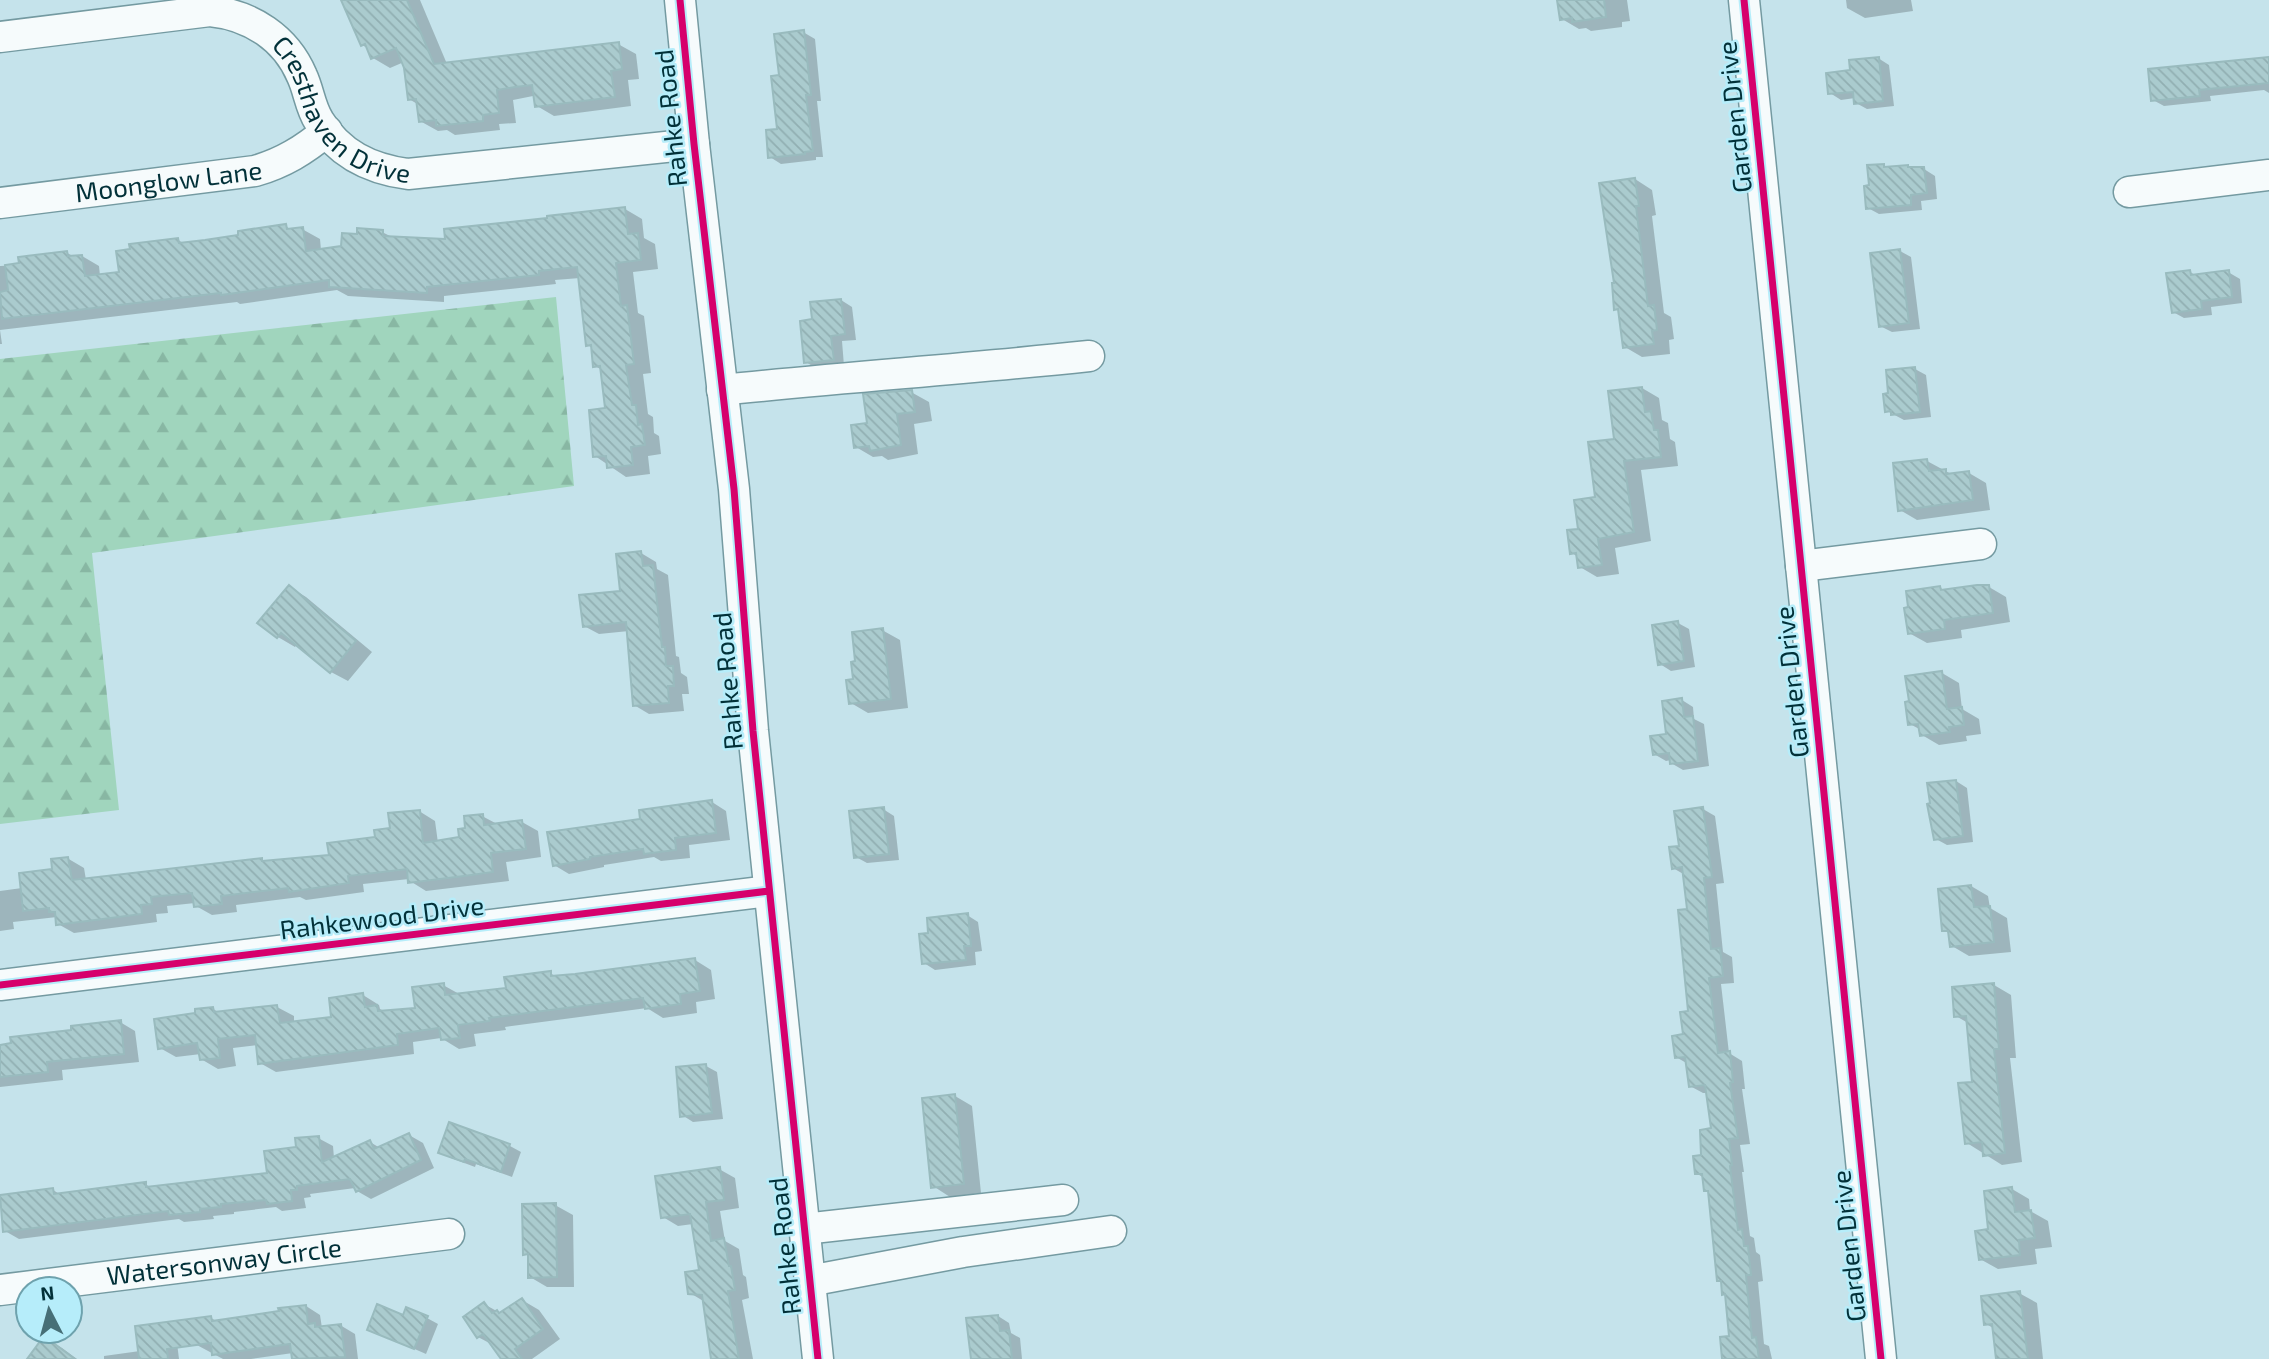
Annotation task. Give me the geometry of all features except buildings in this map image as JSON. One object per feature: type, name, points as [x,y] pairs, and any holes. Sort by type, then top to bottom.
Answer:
[{"type":"street","name":"Rahke Road","points":[[680,0],[734,489],[752,730],[818,1359]]},
{"type":"street","name":"Garden Drive","points":[[1744,0],[1881,1359]]},
{"type":"street","name":"Cresthaven Drive","points":[[0,37],[210,11],[237,16],[261,27],[278,39],[289,52],[304,80],[313,110],[342,149],[362,162],[384,171],[408,174],[694,144]]},
{"type":"street","name":"Moonglow Lane","points":[[0,203],[255,171],[274,166],[296,155],[327,131]]},
{"type":"street","points":[[2129,192],[2269,175]]},
{"type":"street","points":[[722,390],[1089,356]]},
{"type":"street","points":[[1801,566],[1981,544]]},
{"type":"street","name":"Rahkewood Drive","points":[[0,985],[769,891]]},
{"type":"street","points":[[804,1229],[1063,1200]]},
{"type":"street","points":[[810,1281],[963,1252],[1111,1231]]},
{"type":"street","name":"Watersonway Circle","points":[[0,1290],[449,1234]]},
{"type":"green space","points":[[556,297],[574,486],[92,553],[119,810],[0,824],[0,359]]},
{"type":"cycle path","points":[[680,0],[734,489],[753,731],[818,1359]]},
{"type":"cycle path","points":[[1744,0],[1881,1359]]},
{"type":"cycle path","points":[[0,985],[769,891]]}]
